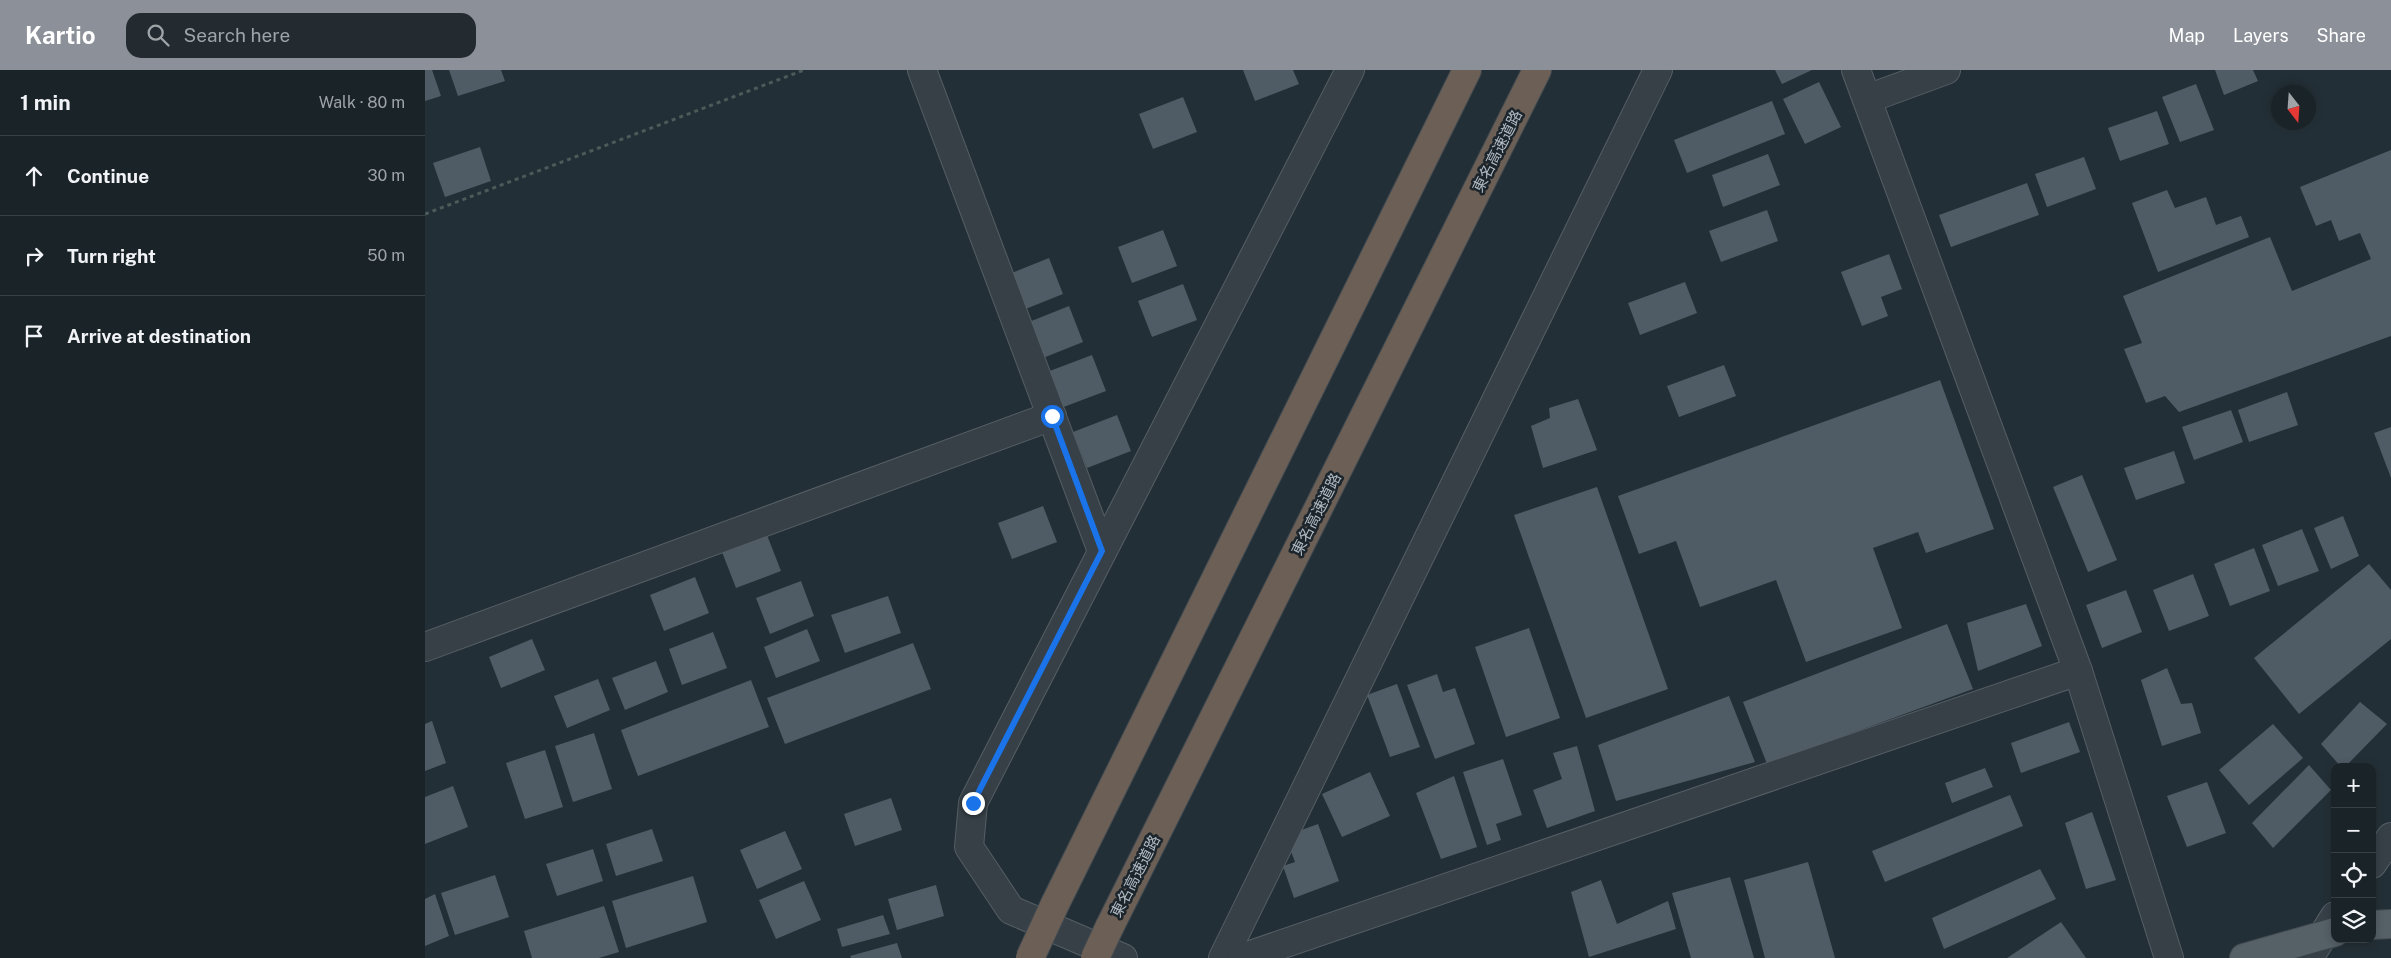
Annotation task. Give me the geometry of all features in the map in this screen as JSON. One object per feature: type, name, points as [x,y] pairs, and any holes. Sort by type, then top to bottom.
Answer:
[{"type":"highway","points":[[1030,958],[1467,70]]},
{"type":"highway","name":"東名高速道路","points":[[1095,958],[1537,70]]},
{"type":"main road","points":[[2376,925],[2391,924]]},
{"type":"main road","points":[[2244,958],[2331,927]]},
{"type":"street","points":[[921,70],[1102,551]]},
{"type":"street","points":[[1123,958],[1011,910],[969,847],[973,803],[1350,70]]},
{"type":"street","points":[[1240,957],[1658,70]]},
{"type":"street","points":[[1856,70],[2078,671],[2169,958]]},
{"type":"street","points":[[1867,99],[1946,70]]},
{"type":"street","points":[[425,647],[1052,416]]},
{"type":"street","points":[[1240,957],[2078,671]]},
{"type":"street","points":[[2376,858],[2391,837]]},
{"type":"street","points":[[2309,958],[2331,927]]},
{"type":"path","points":[[425,214],[804,70]]},
{"type":"building","points":[[425,70],[432,70],[441,96],[425,101]]},
{"type":"building","points":[[449,70],[501,70],[505,81],[458,96]]},
{"type":"building","points":[[1243,70],[1293,70],[1299,84],[1255,101]]},
{"type":"building","points":[[1775,70],[1812,70],[1782,84]]},
{"type":"building","points":[[2215,70],[2253,70],[2258,81],[2224,95]]},
{"type":"building","points":[[1819,82],[1841,127],[1805,144],[1783,99]]},
{"type":"building","points":[[2196,84],[2214,130],[2180,142],[2162,97]]},
{"type":"building","points":[[1183,97],[1197,132],[1153,149],[1139,114]]},
{"type":"building","points":[[1772,101],[1785,134],[1687,173],[1674,140]]},
{"type":"building","points":[[2157,111],[2169,144],[2120,161],[2108,128]]},
{"type":"building","points":[[480,147],[491,181],[445,197],[433,163]]},
{"type":"building","points":[[2391,150],[2391,336],[2179,412],[2165,396],[2146,403],[2124,349],[2142,343],[2123,296],[2270,237],[2292,291],[2371,259],[2360,233],[2339,241],[2331,220],[2316,226],[2300,187]]},
{"type":"building","points":[[1768,154],[1780,185],[1723,207],[1712,175]]},
{"type":"building","points":[[2084,157],[2096,189],[2047,207],[2035,174]]},
{"type":"building","points":[[2027,183],[2039,215],[1951,247],[1939,215]]},
{"type":"building","points":[[2167,190],[2175,208],[2206,197],[2216,225],[2241,216],[2249,237],[2158,272],[2132,203]]},
{"type":"building","points":[[1767,210],[1778,241],[1721,262],[1709,231]]},
{"type":"building","points":[[1163,230],[1177,266],[1132,283],[1118,247]]},
{"type":"building","points":[[1889,254],[1902,289],[1881,297],[1888,316],[1862,326],[1841,272]]},
{"type":"building","points":[[1049,258],[1063,294],[1018,312],[1004,276]]},
{"type":"building","points":[[1685,282],[1697,313],[1640,335],[1628,303]]},
{"type":"building","points":[[1183,284],[1197,320],[1152,337],[1138,301]]},
{"type":"building","points":[[1069,306],[1083,342],[1038,360],[1024,324]]},
{"type":"building","points":[[1092,355],[1106,391],[1061,408],[1047,372]]},
{"type":"building","points":[[1724,365],[1736,396],[1679,417],[1667,386]]},
{"type":"building","points":[[1940,380],[1994,529],[1926,553],[1918,532],[1873,548],[1902,628],[1806,662],[1776,580],[1700,607],[1676,541],[1639,554],[1618,496]]},
{"type":"building","points":[[2287,392],[2298,425],[2249,442],[2238,410]]},
{"type":"building","points":[[1578,399],[1597,450],[1543,468],[1531,426],[1550,418],[1549,408]]},
{"type":"building","points":[[2231,410],[2243,442],[2194,460],[2182,427]]},
{"type":"building","points":[[1117,415],[1131,451],[1087,468],[1073,432]]},
{"type":"building","points":[[2391,427],[2391,478],[2374,433]]},
{"type":"building","points":[[2174,451],[2185,483],[2136,500],[2124,468]]},
{"type":"building","points":[[2082,475],[2117,560],[2088,572],[2053,487]]},
{"type":"building","points":[[1597,487],[1668,689],[1586,718],[1514,515]]},
{"type":"building","points":[[1043,506],[1057,542],[1012,559],[998,523]]},
{"type":"building","points":[[2343,516],[2359,556],[2331,569],[2314,528]]},
{"type":"building","points":[[2302,529],[2319,571],[2278,586],[2262,545]]},
{"type":"building","points":[[767,535],[781,571],[736,588],[722,552]]},
{"type":"building","points":[[2254,548],[2270,591],[2230,606],[2214,564]]},
{"type":"building","points":[[2369,564],[2391,590],[2391,639],[2299,714],[2254,658]]},
{"type":"building","points":[[2193,574],[2209,616],[2169,631],[2153,590]]},
{"type":"building","points":[[695,577],[709,613],[664,631],[650,595]]},
{"type":"building","points":[[801,581],[814,616],[770,634],[756,598]]},
{"type":"building","points":[[2126,590],[2142,632],[2102,648],[2086,605]]},
{"type":"building","points":[[888,596],[901,633],[845,653],[831,615]]},
{"type":"building","points":[[2026,604],[2042,646],[1978,671],[1967,623]]},
{"type":"building","points":[[1947,624],[1973,689],[1767,764],[1743,702]]},
{"type":"building","points":[[1529,628],[1560,718],[1506,737],[1475,647]]},
{"type":"building","points":[[807,629],[820,661],[776,678],[764,647]]},
{"type":"building","points":[[713,632],[727,668],[682,685],[669,649]]},
{"type":"building","points":[[532,639],[545,670],[501,688],[489,657]]},
{"type":"building","points":[[913,643],[931,689],[785,744],[767,698]]},
{"type":"building","points":[[656,661],[668,692],[625,710],[612,678]]},
{"type":"building","points":[[2167,668],[2181,704],[2192,703],[2201,733],[2162,746],[2141,680]]},
{"type":"building","points":[[1437,674],[1443,692],[1455,688],[1475,744],[1435,759],[1407,685]]},
{"type":"building","points":[[598,679],[610,710],[567,728],[554,696]]},
{"type":"building","points":[[751,680],[769,727],[638,776],[621,730]]},
{"type":"building","points":[[1397,684],[1420,747],[1390,757],[1367,695]]},
{"type":"building","points":[[1729,696],[1755,762],[1616,801],[1598,745]]},
{"type":"building","points":[[2360,702],[2387,724],[2349,763],[2338,763],[2321,744]]},
{"type":"building","points":[[432,721],[446,763],[425,771],[425,724]]},
{"type":"building","points":[[2069,722],[2080,752],[2021,773],[2011,743]]},
{"type":"building","points":[[2273,724],[2303,758],[2249,805],[2219,770]]},
{"type":"building","points":[[594,733],[612,789],[573,802],[555,746]]},
{"type":"building","points":[[1577,746],[1595,811],[1547,828],[1533,790],[1562,779],[1553,753]]},
{"type":"building","points":[[545,750],[563,807],[525,819],[506,763]]},
{"type":"building","points":[[1503,759],[1522,815],[1496,824],[1501,840],[1487,845],[1463,772]]},
{"type":"building","points":[[2309,765],[2331,790],[2273,848],[2252,823]]},
{"type":"building","points":[[1985,768],[1993,787],[1952,803],[1945,783]]},
{"type":"building","points":[[1370,772],[1390,816],[1342,837],[1322,794]]},
{"type":"building","points":[[1454,776],[1477,847],[1441,859],[1416,793]]},
{"type":"building","points":[[2207,782],[2226,833],[2187,847],[2167,796]]},
{"type":"building","points":[[453,786],[468,827],[425,844],[425,797]]},
{"type":"building","points":[[2010,795],[2023,826],[1885,882],[1872,851]]},
{"type":"building","points":[[891,798],[902,830],[855,846],[844,814]]},
{"type":"building","points":[[2092,812],[2116,880],[2086,889],[2065,823]]},
{"type":"building","points":[[1318,824],[1339,881],[1294,898],[1283,866],[1295,862],[1285,836]]},
{"type":"building","points":[[652,829],[663,861],[616,876],[606,844]]},
{"type":"building","points":[[785,831],[802,869],[757,889],[740,850]]},
{"type":"building","points":[[593,849],[603,881],[557,896],[546,864]]},
{"type":"building","points":[[1808,862],[1835,958],[1765,958],[1744,880]]},
{"type":"building","points":[[2040,869],[2056,899],[1944,949],[1932,918]]},
{"type":"building","points":[[495,875],[509,917],[455,935],[441,893]]},
{"type":"building","points":[[693,876],[707,922],[626,948],[612,901]]},
{"type":"building","points":[[1730,877],[1754,958],[1691,958],[1672,893]]},
{"type":"building","points":[[1601,880],[1617,924],[1668,901],[1676,929],[1589,957],[1571,892]]},
{"type":"building","points":[[804,881],[821,920],[776,939],[759,900]]},
{"type":"building","points":[[936,885],[944,916],[897,930],[888,899]]},
{"type":"building","points":[[435,894],[449,936],[425,946],[425,899]]},
{"type":"building","points":[[604,906],[619,952],[599,958],[532,958],[524,931]]},
{"type":"building","points":[[883,915],[890,934],[842,947],[837,929]]},
{"type":"building","points":[[2061,922],[2086,958],[2007,958]]},
{"type":"building","points":[[897,943],[902,958],[851,958],[850,956]]},
{"type":"route","points":[[973,803],[1102,551],[1052,416]]}]
